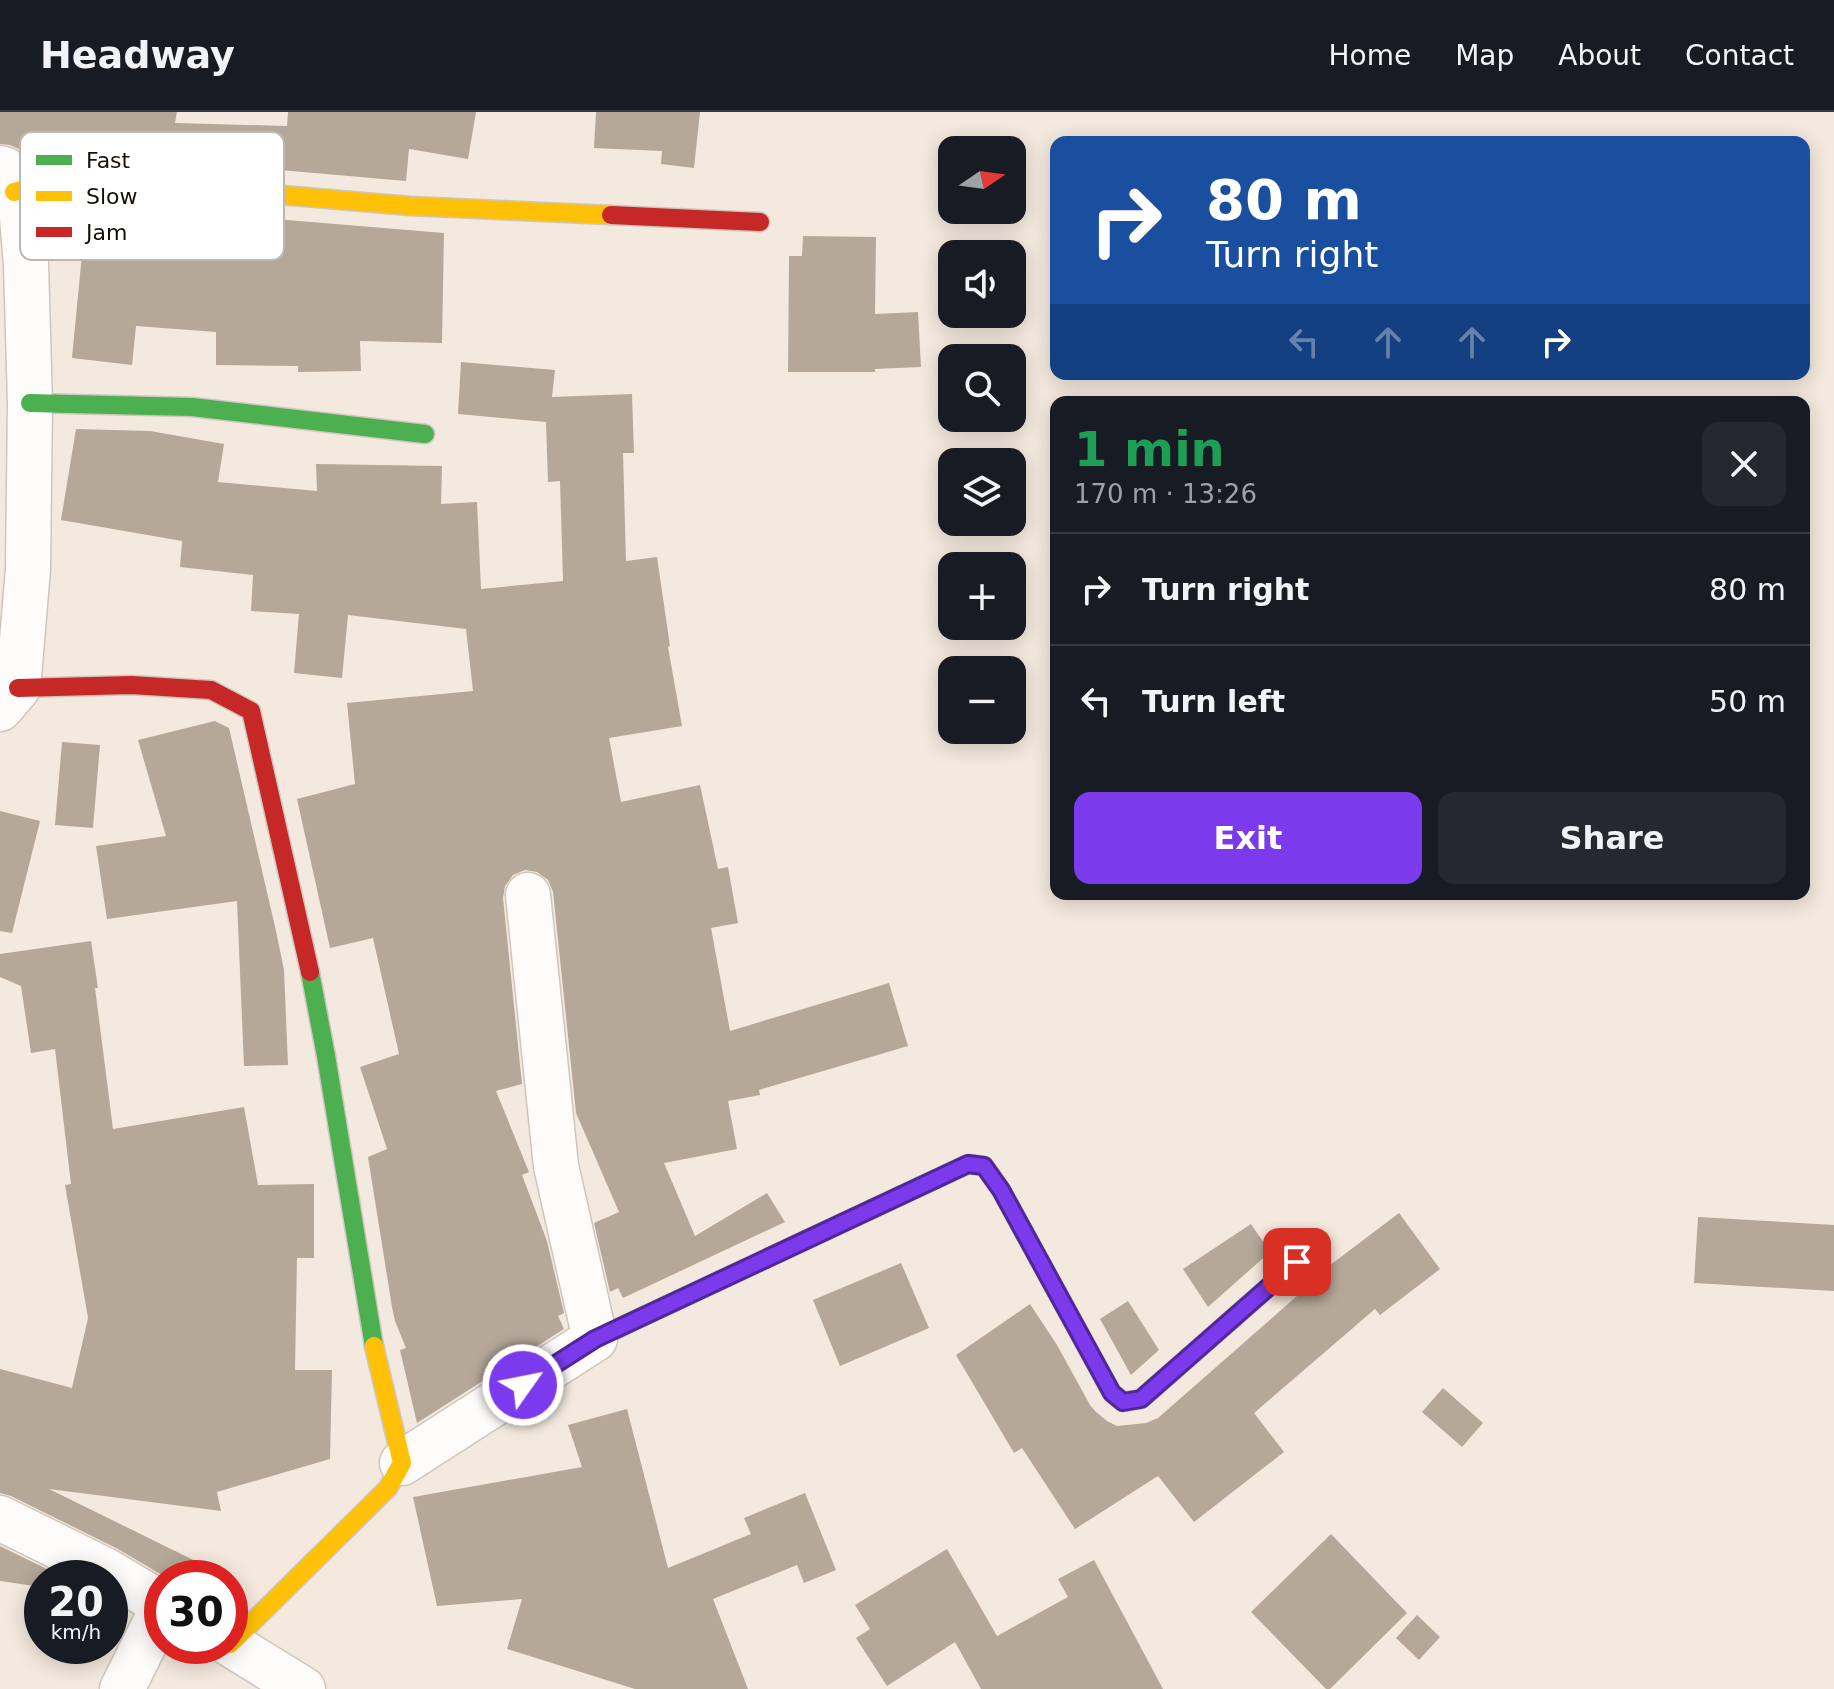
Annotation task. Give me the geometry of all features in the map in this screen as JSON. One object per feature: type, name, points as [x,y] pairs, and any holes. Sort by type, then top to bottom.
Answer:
[{"type":"street","points":[[7,180],[20,204]]},
{"type":"street","points":[[284,195],[410,206],[760,222]]},
{"type":"street","points":[[26,260],[30,403],[28,569],[9,699],[131,685],[211,690],[251,711],[281,836],[326,1056],[375,1347],[402,1463]]},
{"type":"street","points":[[30,403],[192,407],[425,434]]},
{"type":"street","points":[[528,895],[556,1166],[595,1339]]},
{"type":"street","points":[[248,1626],[388,1488],[402,1463],[595,1339],[968,1164],[984,1166],[1001,1190],[1112,1393],[1123,1402],[1141,1399],[1297,1262]]},
{"type":"street","points":[[0,1518],[107,1571],[144,1595]]},
{"type":"street","points":[[122,1689],[144,1644]]},
{"type":"street","points":[[248,1655],[303,1689]]},
{"type":"building","points":[[0,112],[177,112],[175,123],[287,126],[288,112],[476,112],[468,159],[409,149],[406,181],[284,170],[284,132],[20,132],[20,150],[0,144]]},
{"type":"building","points":[[596,112],[700,112],[694,168],[661,164],[662,151],[594,148]]},
{"type":"building","points":[[284,220],[444,233],[442,343],[360,341],[361,371],[298,372],[298,366],[216,365],[216,332],[136,326],[132,365],[72,358],[81,260],[284,260]]},
{"type":"building","points":[[803,236],[876,237],[875,314],[918,312],[921,367],[875,369],[875,372],[788,372],[789,256],[802,256]]},
{"type":"building","points":[[461,362],[555,370],[552,397],[632,394],[634,453],[623,453],[626,561],[657,557],[682,726],[609,738],[621,802],[700,785],[718,869],[728,867],[738,923],[711,928],[730,1031],[889,983],[908,1046],[759,1090],[760,1095],[728,1101],[737,1149],[664,1163],[695,1236],[767,1193],[785,1222],[623,1298],[618,1288],[610,1292],[594,1223],[619,1212],[576,1113],[553,892],[548,880],[537,872],[525,870],[513,875],[505,886],[503,898],[522,1084],[496,1091],[529,1172],[522,1175],[547,1241],[564,1313],[558,1316],[564,1329],[417,1423],[400,1350],[406,1348],[392,1307],[368,1157],[387,1149],[360,1067],[399,1054],[373,938],[330,948],[297,799],[355,784],[347,703],[473,691],[466,629],[348,615],[342,678],[294,673],[299,614],[251,611],[253,575],[180,567],[182,541],[61,520],[76,429],[150,431],[224,444],[218,482],[317,491],[316,464],[442,466],[441,504],[477,502],[481,589],[563,581],[560,481],[548,482],[546,422],[458,414]]},
{"type":"building","points":[[215,721],[229,728],[276,931],[284,970],[288,1065],[244,1066],[237,901],[107,919],[96,846],[166,836],[138,740]]},
{"type":"building","points":[[62,742],[100,745],[93,828],[55,825]]},
{"type":"building","points":[[0,811],[40,821],[12,933],[0,931]]},
{"type":"building","points":[[91,941],[113,1129],[244,1107],[258,1185],[314,1184],[314,1258],[297,1258],[295,1370],[332,1370],[330,1459],[217,1492],[221,1511],[49,1489],[193,1560],[144,1560],[144,1564],[0,1493],[0,1369],[72,1388],[88,1318],[65,1185],[71,1184],[55,1049],[31,1053],[21,986],[0,977],[0,954]]},
{"type":"building","points":[[1399,1213],[1440,1269],[1380,1315],[1375,1309],[1254,1413],[1284,1452],[1194,1522],[1158,1476],[1075,1529],[1022,1448],[1014,1453],[956,1355],[1030,1304],[1096,1412],[1117,1426],[1146,1423],[1158,1418],[1314,1281],[1317,1275]]},
{"type":"building","points":[[1698,1217],[1834,1225],[1834,1291],[1694,1283]]},
{"type":"building","points":[[1251,1224],[1270,1252],[1208,1307],[1183,1269]]},
{"type":"building","points":[[901,1263],[929,1328],[840,1366],[813,1300]]},
{"type":"building","points":[[1128,1301],[1159,1350],[1131,1375],[1100,1319]]},
{"type":"building","points":[[1443,1388],[1483,1423],[1462,1447],[1422,1412]]},
{"type":"building","points":[[627,1409],[668,1568],[751,1534],[744,1518],[805,1493],[836,1570],[804,1583],[797,1565],[713,1599],[748,1689],[635,1689],[507,1649],[522,1599],[437,1606],[413,1497],[582,1467],[568,1425]]},
{"type":"building","points":[[1331,1534],[1407,1613],[1330,1689],[1326,1689],[1251,1612]]},
{"type":"building","points":[[0,1546],[28,1560],[24,1560],[24,1584],[0,1581]]},
{"type":"building","points":[[947,1549],[997,1636],[1068,1597],[1058,1579],[1094,1560],[1163,1689],[981,1689],[955,1642],[887,1686],[856,1638],[870,1629],[855,1605]]},
{"type":"building","points":[[1417,1615],[1440,1637],[1419,1660],[1396,1638]]},
{"type":"traffic: fast","points":[[30,403],[192,407],[425,434]]},
{"type":"traffic: fast","points":[[310,972],[374,1346]]},
{"type":"traffic: fast","points":[[595,1339],[968,1164],[984,1166],[1001,1190],[1065,1307]]},
{"type":"traffic: slow","points":[[14,192],[20,190]]},
{"type":"traffic: slow","points":[[284,195],[410,206],[611,215]]},
{"type":"traffic: slow","points":[[1065,1307],[1112,1393],[1123,1402],[1141,1399],[1297,1262]]},
{"type":"traffic: slow","points":[[248,1626],[388,1488],[402,1463],[374,1346]]},
{"type":"traffic: jam","points":[[611,215],[760,222]]},
{"type":"traffic: jam","points":[[18,688],[131,685],[211,690],[251,711],[310,972]]},
{"type":"route","points":[[523,1385],[595,1339],[968,1164],[984,1166],[1001,1190],[1112,1393],[1123,1402],[1141,1399],[1297,1262]]}]
